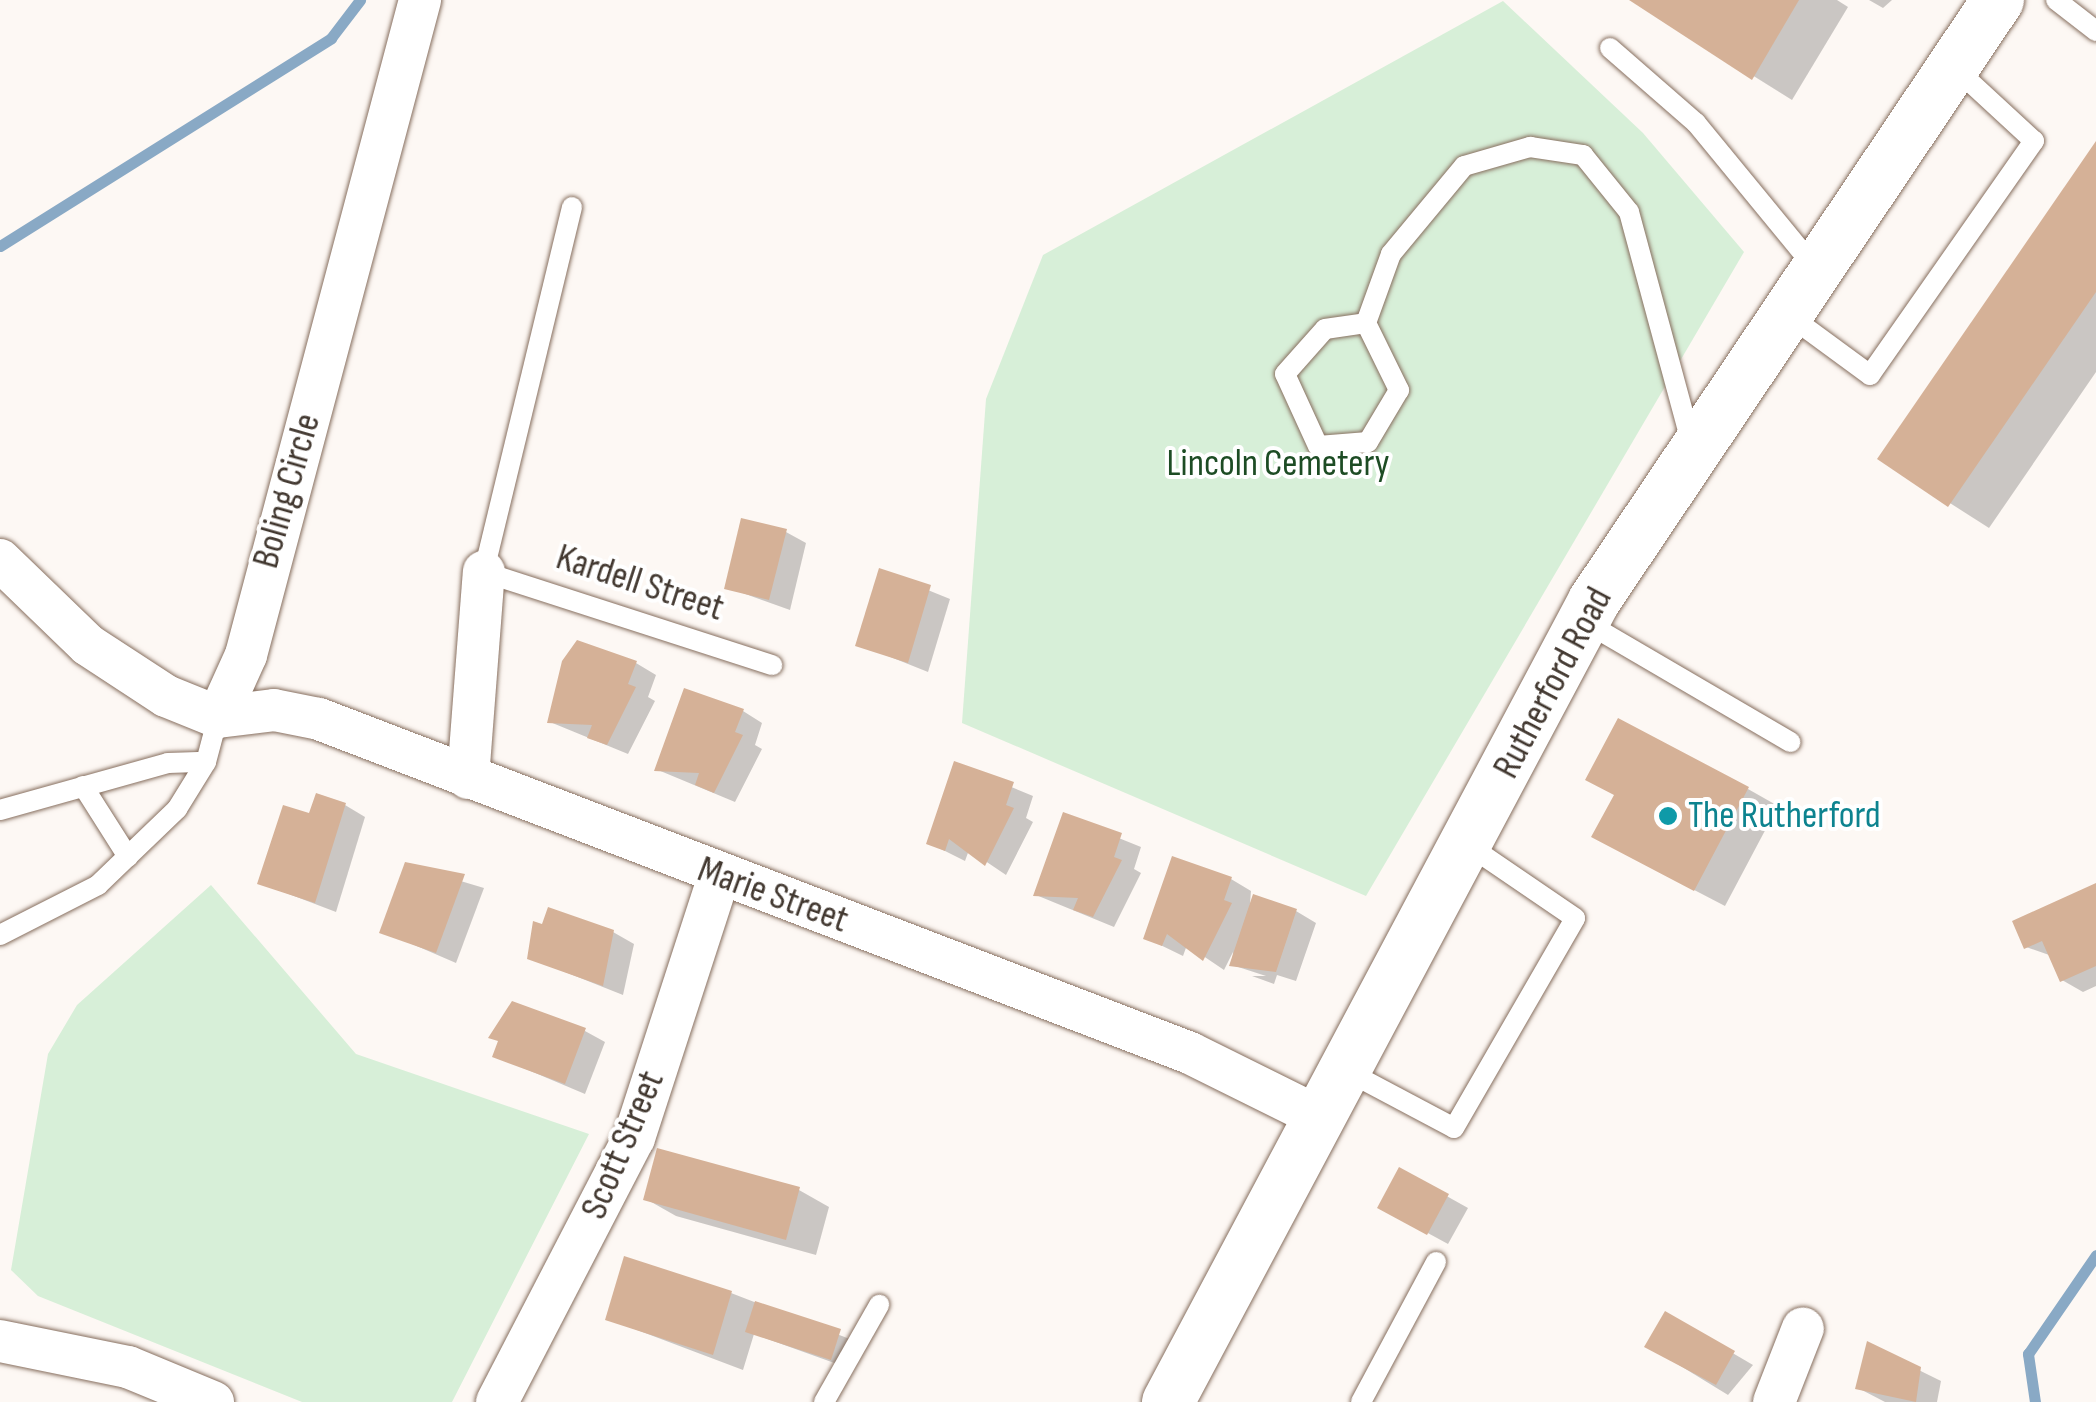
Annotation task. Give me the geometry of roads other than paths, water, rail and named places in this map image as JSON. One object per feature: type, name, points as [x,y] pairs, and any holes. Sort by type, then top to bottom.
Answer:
[{"type":"street","name":"Boling Circle","points":[[218,717],[246,655],[420,0]]},
{"type":"street","name":"Rutherford Road","points":[[1183,1397],[1320,1116],[1584,621],[1693,448],[1998,0]]},
{"type":"street","points":[[0,560],[88,645],[166,696],[218,717]]},
{"type":"street","points":[[468,778],[484,572]]},
{"type":"street","name":"Marie Street","points":[[218,717],[274,710],[319,719],[720,876],[1190,1053],[1320,1116]]},
{"type":"street","name":"Scott Street","points":[[497,1402],[634,1138],[720,876]]},
{"type":"street","points":[[1774,1402],[1803,1328]]},
{"type":"street","points":[[0,1341],[128,1367],[213,1402]]},
{"type":"lane","points":[[2056,0],[2096,31]]},
{"type":"lane","points":[[1610,48],[1696,122],[1817,270]]},
{"type":"lane","points":[[1785,313],[1870,375],[2034,141],[1955,68]]},
{"type":"lane","points":[[1366,323],[1326,329],[1285,374],[1318,446],[1368,442],[1399,390],[1366,323],[1391,254],[1464,166],[1530,147],[1583,156],[1629,212],[1693,448]]},
{"type":"lane","points":[[484,572],[572,208]]},
{"type":"lane","name":"Kardell Street","points":[[484,572],[772,665]]},
{"type":"lane","points":[[1584,621],[1790,742]]},
{"type":"lane","points":[[0,935],[98,886],[177,809],[206,762],[218,717]]},
{"type":"lane","points":[[0,810],[83,786],[206,762]]},
{"type":"lane","points":[[83,786],[128,857]]},
{"type":"lane","points":[[1344,1070],[1454,1128],[1575,918],[1466,844]]},
{"type":"lane","points":[[1361,1402],[1436,1262]]},
{"type":"lane","points":[[824,1402],[879,1305]]},
{"type":"waterway","points":[[0,246],[331,38],[360,0]]},
{"type":"waterway","points":[[2035,1402],[2028,1354],[2096,1255]]},
{"type":"place","name":"The Rutherford","points":[[1668,816]]},
{"type":"park label","name":"Lincoln Cemetery","points":[[1278,464]]}]
